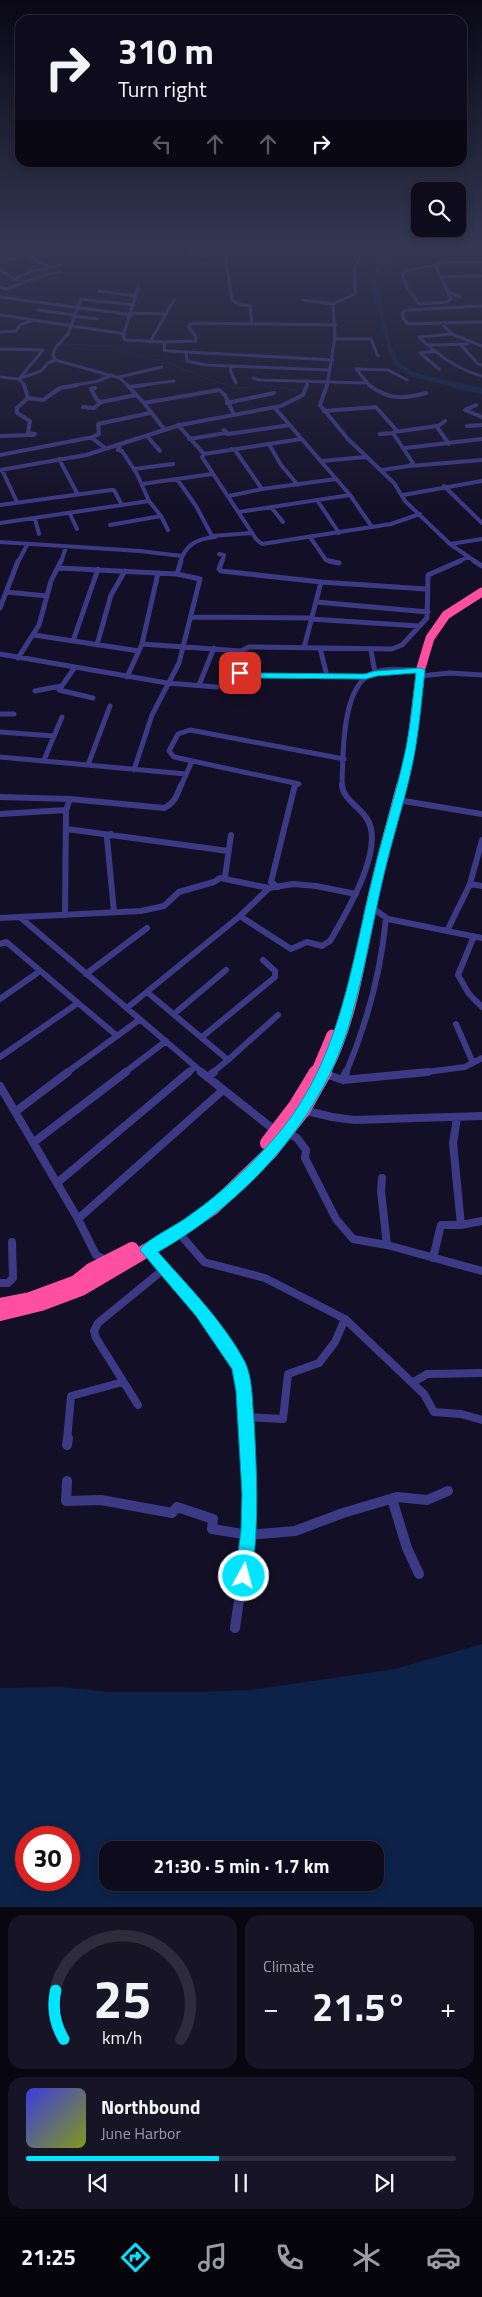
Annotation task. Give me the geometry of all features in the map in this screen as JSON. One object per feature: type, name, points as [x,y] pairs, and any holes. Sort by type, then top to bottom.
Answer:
[{"type":"highway","points":[[0,1314],[35,1307],[82,1289],[178,1232],[212,1208],[250,1175],[282,1132],[314,1077],[332,1038],[372,887],[398,800],[411,746],[421,646],[436,617],[462,598],[482,588]]},
{"type":"highway","points":[[0,1305],[30,1299],[76,1282],[91,1270],[169,1229],[207,1202],[244,1171],[302,1110],[324,1074],[346,1016],[371,907],[372,887],[426,647],[437,624],[453,609],[482,592]]},
{"type":"street","points":[[54,360],[52,353],[55,346],[65,337]]},
{"type":"street","points":[[124,337],[124,339],[127,340],[165,342],[196,340],[194,337]]},
{"type":"street","points":[[150,342],[153,337]]},
{"type":"street","points":[[421,337],[435,351],[465,370],[482,376]]},
{"type":"street","points":[[459,337],[482,346]]},
{"type":"street","points":[[378,356],[370,339],[336,339],[326,393],[320,404],[366,458],[382,470],[403,495],[405,501],[450,544],[482,566]]},
{"type":"street","points":[[165,342],[165,351],[333,360]]},
{"type":"street","points":[[429,346],[472,343]]},
{"type":"street","points":[[460,344],[478,364],[482,365]]},
{"type":"street","points":[[0,349],[42,350],[20,379]]},
{"type":"street","points":[[435,351],[420,354],[439,369]]},
{"type":"street","points":[[186,353],[187,360],[232,367],[330,370]]},
{"type":"street","points":[[0,377],[20,379],[41,371],[48,362],[54,360],[119,377],[144,403],[164,429]]},
{"type":"street","points":[[119,377],[162,367]]},
{"type":"street","points":[[232,367],[230,370],[236,383]]},
{"type":"street","points":[[407,380],[388,370],[356,369],[366,383],[380,391],[402,399],[426,393]]},
{"type":"street","points":[[0,436],[35,434],[28,432],[30,421],[17,413],[17,408],[28,398],[43,400],[60,388],[112,375]]},
{"type":"street","points":[[253,378],[260,380],[366,383]]},
{"type":"street","points":[[20,379],[26,388],[28,398]]},
{"type":"street","points":[[129,387],[174,381]]},
{"type":"street","points":[[17,502],[1,470],[80,456],[105,448],[119,447],[164,429],[275,408],[302,395],[306,390],[307,381]]},
{"type":"street","points":[[95,388],[91,390],[97,400],[101,402]]},
{"type":"street","points":[[144,403],[220,390],[225,395],[234,415]]},
{"type":"street","points":[[227,403],[274,393]]},
{"type":"street","points":[[83,407],[94,408],[101,402],[136,395]]},
{"type":"street","points":[[476,405],[465,410],[482,417]]},
{"type":"street","points":[[324,411],[369,406],[376,407],[414,462],[409,466]]},
{"type":"street","points":[[275,408],[350,495],[372,527]]},
{"type":"street","points":[[0,455],[90,438],[99,434],[98,424],[150,413]]},
{"type":"street","points":[[380,434],[436,426],[445,422]]},
{"type":"street","points":[[189,439],[225,432],[290,425]]},
{"type":"street","points":[[467,426],[482,425]]},
{"type":"street","points":[[178,426],[204,454]]},
{"type":"street","points":[[436,426],[449,444]]},
{"type":"street","points":[[147,436],[160,451]]},
{"type":"street","points":[[90,438],[105,448]]},
{"type":"street","points":[[204,454],[301,439]]},
{"type":"street","points":[[405,448],[482,439]]},
{"type":"street","points":[[269,444],[281,465],[298,485]]},
{"type":"street","points":[[119,447],[134,469],[149,501],[161,516],[168,530]]},
{"type":"street","points":[[234,449],[262,489]]},
{"type":"street","points":[[204,454],[202,457],[212,474],[229,496],[257,541],[262,544],[310,538],[400,522],[420,514]]},
{"type":"street","points":[[321,461],[366,458]]},
{"type":"street","points":[[59,459],[77,493]]},
{"type":"street","points":[[382,470],[482,460]]},
{"type":"street","points":[[134,469],[173,464]]},
{"type":"street","points":[[142,484],[212,474]]},
{"type":"street","points":[[178,478],[212,536],[216,536]]},
{"type":"street","points":[[229,496],[262,489],[336,479]]},
{"type":"street","points":[[403,495],[444,486],[481,482]]},
{"type":"street","points":[[444,486],[482,523]]},
{"type":"street","points":[[0,505],[77,493],[114,490],[122,505]]},
{"type":"street","points":[[239,512],[350,495]]},
{"type":"street","points":[[316,500],[339,533]]},
{"type":"street","points":[[0,524],[149,501]]},
{"type":"street","points":[[271,507],[283,522]]},
{"type":"street","points":[[70,514],[78,529]]},
{"type":"street","points":[[110,525],[161,516]]},
{"type":"street","points":[[35,519],[39,534]]},
{"type":"street","points":[[177,574],[182,556],[189,543],[194,540],[252,533]]},
{"type":"street","points":[[310,538],[326,560],[339,563]]},
{"type":"street","points":[[450,544],[482,539]]},
{"type":"street","points":[[0,542],[27,546],[140,551],[182,556]]},
{"type":"street","points":[[0,608],[16,565],[27,546]]},
{"type":"street","points":[[18,658],[40,625],[51,581],[59,568],[66,547]]},
{"type":"street","points":[[219,554],[224,555],[220,571],[321,582],[426,589]]},
{"type":"street","points":[[142,644],[241,651],[249,647],[370,650],[399,647],[427,618],[426,589],[427,578],[430,573],[468,558]]},
{"type":"street","points":[[59,568],[177,574],[200,578],[192,617],[179,663],[152,715],[134,770]]},
{"type":"street","points":[[73,640],[98,569]]},
{"type":"street","points":[[97,645],[111,595],[125,571]]},
{"type":"street","points":[[127,677],[140,651],[158,573]]},
{"type":"street","points":[[304,648],[321,582]]},
{"type":"street","points":[[6,592],[47,596]]},
{"type":"street","points":[[316,602],[428,612]]},
{"type":"street","points":[[192,617],[311,619],[419,626]]},
{"type":"street","points":[[34,635],[140,651]]},
{"type":"street","points":[[199,685],[214,648]]},
{"type":"street","points":[[320,648],[327,676]]},
{"type":"street","points":[[370,650],[375,673]]},
{"type":"street","points":[[241,651],[239,670],[242,674],[366,677],[375,673],[482,674]]},
{"type":"street","points":[[0,654],[127,677],[167,683],[217,687]]},
{"type":"street","points":[[75,667],[59,690],[93,698]]},
{"type":"street","points":[[240,916],[291,949],[307,942],[323,946],[330,941],[356,894],[372,844],[373,834],[366,817],[342,789],[350,706],[353,694],[366,677]]},
{"type":"street","points":[[35,691],[61,686]]},
{"type":"street","points":[[88,765],[110,706]]},
{"type":"street","points":[[0,714],[14,714]]},
{"type":"street","points":[[44,760],[62,717]]},
{"type":"street","points":[[278,887],[271,882],[295,785],[299,784],[174,757],[170,753],[176,734],[183,730],[344,759]]},
{"type":"street","points":[[0,732],[54,736]]},
{"type":"street","points":[[0,757],[186,774]]},
{"type":"street","points":[[0,797],[70,799],[164,808],[175,800],[192,761]]},
{"type":"street","points":[[65,915],[66,810],[70,799]]},
{"type":"street","points":[[398,800],[482,814]]},
{"type":"street","points":[[0,814],[66,810]]},
{"type":"street","points":[[67,829],[228,851]]},
{"type":"street","points":[[111,834],[107,838],[114,912]]},
{"type":"street","points":[[225,878],[231,835]]},
{"type":"street","points":[[447,932],[470,884],[482,840]]},
{"type":"street","points":[[0,918],[114,912],[164,906],[184,889],[225,878],[269,888],[292,884],[316,886],[356,894]]},
{"type":"street","points":[[470,884],[482,886]]},
{"type":"street","points":[[127,1008],[240,916],[269,888]]},
{"type":"street","points":[[371,907],[386,918],[482,938]]},
{"type":"street","points":[[21,918],[223,1090],[282,1132],[297,1138],[306,1150],[305,1158],[342,1229],[353,1239],[386,1245],[482,1271]]},
{"type":"street","points":[[343,1080],[364,1030],[372,1004],[380,968],[386,918]]},
{"type":"street","points":[[86,974],[147,928]]},
{"type":"street","points":[[474,936],[458,975],[469,994],[482,1007]]},
{"type":"street","points":[[0,944],[6,942],[10,945],[116,1035]]},
{"type":"street","points":[[202,1037],[275,977],[275,971],[263,960]]},
{"type":"street","points":[[174,1014],[226,970]]},
{"type":"street","points":[[0,999],[40,971]]},
{"type":"street","points":[[147,992],[228,1060]]},
{"type":"street","points":[[0,1057],[78,1003]]},
{"type":"street","points":[[208,1077],[278,1015]]},
{"type":"street","points":[[16,1112],[116,1035],[140,1020]]},
{"type":"street","points":[[456,1024],[473,1063]]},
{"type":"street","points":[[34,1142],[166,1041]]},
{"type":"street","points":[[324,1074],[343,1080],[390,1077],[465,1066],[482,1058]]},
{"type":"street","points":[[57,1183],[195,1067]]},
{"type":"street","points":[[0,1086],[78,1219],[96,1255],[109,1261]]},
{"type":"street","points":[[78,1219],[223,1090]]},
{"type":"street","points":[[302,1110],[334,1118],[354,1120],[482,1116]]},
{"type":"street","points":[[457,1118],[453,1143],[461,1225]]},
{"type":"street","points":[[382,1178],[381,1190],[386,1245]]},
{"type":"street","points":[[433,1258],[442,1224],[461,1225],[482,1221]]},
{"type":"street","points":[[178,1232],[204,1262],[265,1278],[345,1319],[424,1394],[434,1412],[461,1414],[482,1420]]},
{"type":"street","points":[[0,1283],[8,1283],[13,1278],[12,1242]]},
{"type":"street","points":[[147,1250],[201,1311],[239,1366],[244,1391],[250,1494],[249,1535],[235,1628]]},
{"type":"street","points":[[91,1270],[96,1255]]},
{"type":"street","points":[[138,1406],[96,1338],[94,1331],[95,1327],[164,1269]]},
{"type":"street","points":[[245,1417],[283,1419],[288,1374],[319,1363],[335,1342],[345,1319]]},
{"type":"street","points":[[412,1383],[427,1374],[482,1373]]},
{"type":"street","points":[[67,1445],[71,1396],[123,1382]]},
{"type":"street","points":[[67,1481],[66,1501],[101,1500],[172,1513],[177,1507],[213,1519],[212,1529],[249,1535],[295,1532],[343,1513],[397,1497],[427,1500],[448,1491]]},
{"type":"street","points":[[392,1499],[407,1548],[419,1574]]},
{"type":"water","points":[[482,1644],[482,1907],[0,1907],[0,1688],[61,1687],[109,1692],[250,1690],[395,1669]]},
{"type":"waterway","points":[[387,337],[390,349],[398,365],[411,374],[459,386]]},
{"type":"waterway","points":[[61,344],[111,346],[126,355],[164,361],[205,378],[238,388],[274,386],[298,391]]},
{"type":"waterway","points":[[453,385],[482,391]]},
{"type":"route","points":[[240,673],[255,676],[366,677],[375,673],[421,670],[411,746],[378,874],[346,1016],[331,1061],[305,1106],[287,1132],[250,1175],[212,1208],[173,1235],[147,1250],[201,1311],[239,1366],[244,1391],[250,1494],[249,1531],[244,1576]]}]
